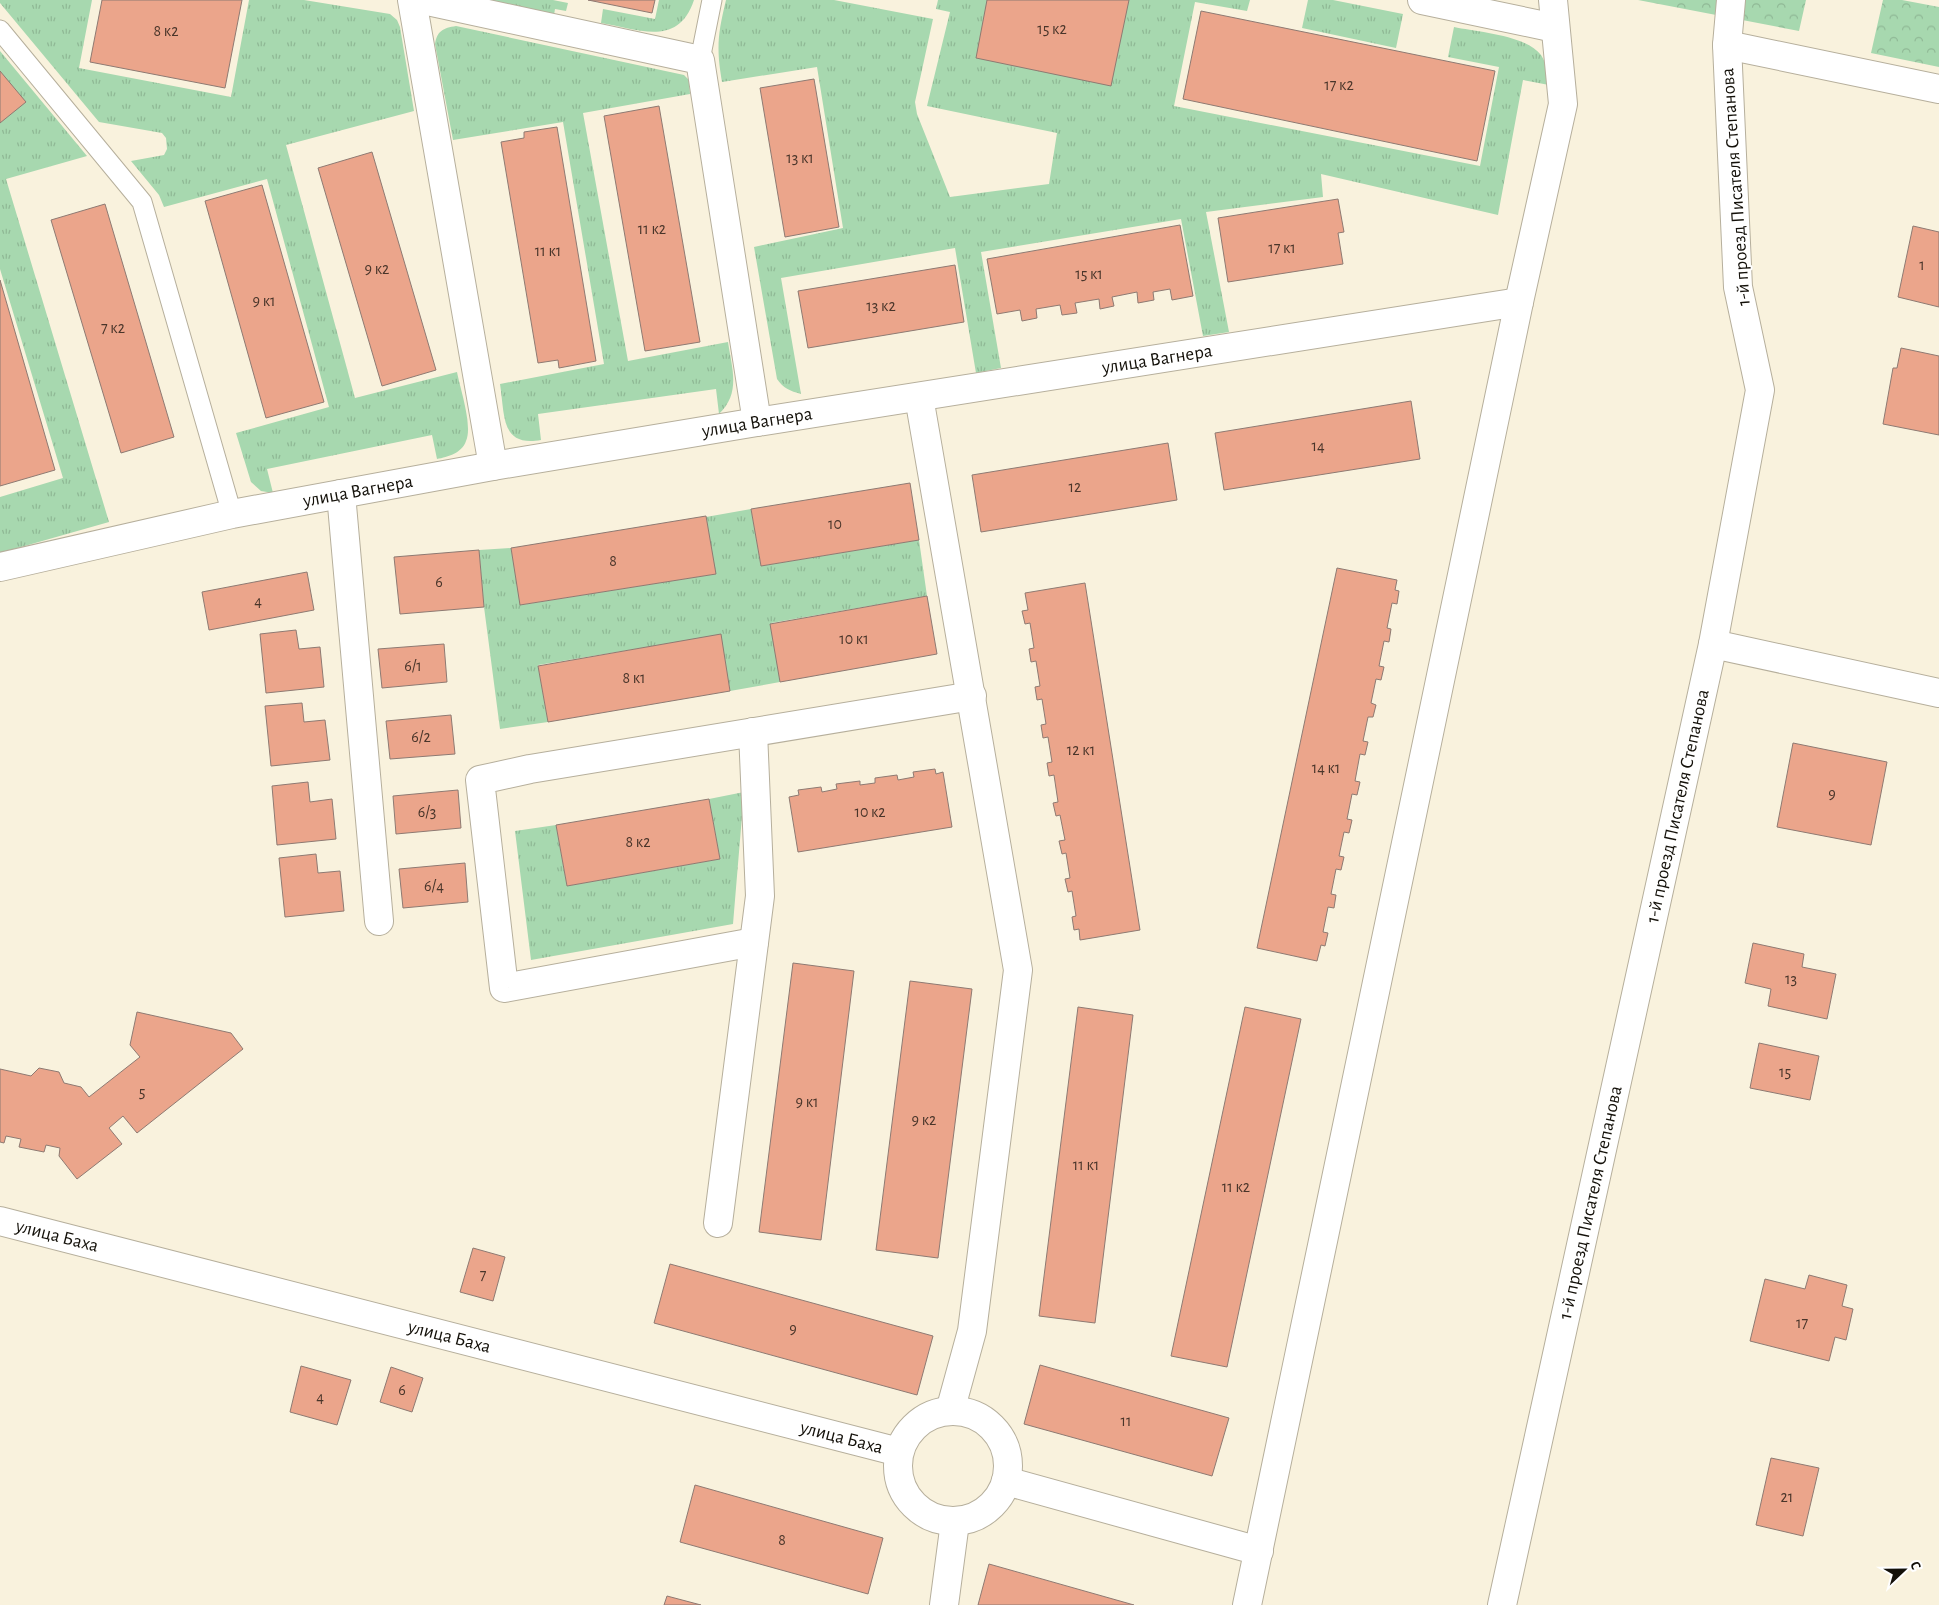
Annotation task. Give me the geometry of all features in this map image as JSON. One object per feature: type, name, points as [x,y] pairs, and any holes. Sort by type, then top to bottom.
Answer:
[{"type":"street","points":[[412,0],[492,466]]},
{"type":"street","points":[[423,0],[700,60],[757,422]]},
{"type":"street","points":[[1422,0],[1555,28]]},
{"type":"street","points":[[1247,1605],[1563,104],[1553,0]]},
{"type":"street","name":"1-й проезд Писателя Степанова","points":[[1502,1605],[1713,644],[1760,390],[1738,287],[1727,45],[1731,0]]},
{"type":"street","points":[[1727,45],[1939,88]]},
{"type":"street","name":"улица Вагнера","points":[[0,567],[232,514],[492,466],[757,422],[1520,302]]},
{"type":"street","points":[[919,397],[1018,970],[972,1331],[950,1411]]},
{"type":"street","points":[[341,494],[379,920]]},
{"type":"street","points":[[1713,644],[1939,693]]},
{"type":"street","points":[[754,942],[504,988],[480,780],[530,769],[972,696]]},
{"type":"street","points":[[718,1223],[760,896],[753,732]]},
{"type":"street","name":"улица Баха","points":[[0,1221],[899,1452]]},
{"type":"street","name":"улица Баха","points":[[950,1411],[967,1413],[983,1420],[996,1432],[1004,1447],[1008,1464],[1006,1481],[999,1497],[987,1510],[972,1518],[955,1522],[938,1520],[923,1513],[910,1501],[901,1486],[898,1469],[899,1452],[906,1436],[918,1423],[933,1415],[950,1411]]},
{"type":"street","points":[[1006,1481],[1259,1551]]},
{"type":"street","points":[[944,1605],[955,1522]]},
{"type":"lane","points":[[700,60],[712,0]]},
{"type":"lane","points":[[0,30],[142,202],[232,514]]},
{"type":"green space","points":[[0,0],[92,0],[79,68],[231,97],[249,0],[304,0],[390,14],[397,20],[400,27],[414,111],[286,145],[355,398],[457,372],[468,426],[466,441],[461,449],[450,456],[437,459],[432,435],[267,469],[273,493],[261,491],[251,482],[236,433],[329,407],[267,179],[164,207],[159,195],[131,161],[164,155],[167,149],[166,138],[162,133],[99,122],[0,3]]},
{"type":"green space","points":[[484,0],[553,0],[568,3],[566,11],[555,9],[554,15]]},
{"type":"green space","points":[[659,0],[694,0],[687,15],[678,25],[667,30],[655,32],[642,31],[601,23],[603,9],[655,19]]},
{"type":"green space","points":[[726,0],[834,0],[933,19],[915,102],[917,114],[950,197],[1049,184],[1057,133],[927,106],[950,12],[936,9],[938,0],[1250,0],[1247,11],[1195,2],[1174,106],[1480,166],[1499,67],[1448,57],[1454,27],[1500,35],[1534,48],[1545,62],[1549,85],[1523,80],[1498,215],[1321,174],[1323,197],[1206,212],[1229,332],[1203,336],[1181,219],[981,252],[1001,368],[976,373],[955,248],[781,278],[801,394],[787,389],[777,379],[754,247],[843,228],[817,67],[722,82],[719,41]]},
{"type":"green space","points":[[1308,0],[1333,0],[1403,14],[1396,48],[1302,28]]},
{"type":"green space","points":[[1638,0],[1806,0],[1799,31]]},
{"type":"green space","points":[[1883,0],[1902,0],[1939,7],[1939,67],[1871,53]]},
{"type":"green space","points":[[456,26],[684,75],[689,80],[690,94],[583,113],[628,361],[728,342],[733,371],[733,389],[726,406],[719,414],[716,389],[538,414],[541,440],[528,441],[518,439],[511,434],[504,417],[500,384],[604,364],[563,122],[453,140],[435,44],[437,36],[441,31]]},
{"type":"green space","points":[[0,51],[87,156],[6,179],[109,522],[0,553],[0,497],[63,478],[0,269]]},
{"type":"green space","points":[[751,509],[761,566],[919,540],[927,596],[771,623],[780,682],[730,691],[720,635],[538,665],[548,722],[500,729],[484,607],[479,550],[511,548],[521,605],[715,574],[706,517]]},
{"type":"green space","points":[[744,792],[733,924],[531,960],[515,831],[556,825],[567,886],[720,859],[709,799]]},
{"type":"building","points":[[102,0],[242,0],[225,88],[90,62]]},
{"type":"building","points":[[588,0],[655,0],[652,13]]},
{"type":"building","points":[[987,0],[1129,0],[1111,86],[976,58]]},
{"type":"building","points":[[1201,11],[1495,71],[1477,161],[1183,99]]},
{"type":"building","points":[[0,71],[26,102],[0,123]]},
{"type":"building","points":[[814,79],[839,227],[785,237],[760,88]]},
{"type":"building","points":[[659,106],[700,342],[645,351],[604,116]]},
{"type":"building","points":[[557,127],[596,361],[559,368],[558,360],[538,363],[501,142],[524,138],[524,132]]},
{"type":"building","points":[[372,152],[436,370],[382,386],[318,168]]},
{"type":"building","points":[[262,185],[324,402],[266,418],[205,201]]},
{"type":"building","points":[[1338,199],[1344,232],[1338,233],[1343,264],[1228,282],[1218,218]]},
{"type":"building","points":[[105,204],[174,437],[121,453],[51,220]]},
{"type":"building","points":[[1180,225],[1193,296],[1172,300],[1170,289],[1153,292],[1154,300],[1138,303],[1137,292],[1112,297],[1114,306],[1100,309],[1099,299],[1075,303],[1077,313],[1062,315],[1060,305],[1036,309],[1037,318],[1022,321],[1020,310],[997,314],[987,259]]},
{"type":"building","points":[[1913,226],[1939,232],[1939,307],[1898,297]]},
{"type":"building","points":[[955,265],[964,322],[808,348],[798,291]]},
{"type":"building","points":[[0,280],[55,470],[0,486]]},
{"type":"building","points":[[1901,348],[1939,356],[1939,435],[1883,424],[1893,368],[1897,368]]},
{"type":"building","points":[[1411,401],[1420,459],[1224,490],[1215,433]]},
{"type":"building","points":[[1168,443],[1177,500],[981,532],[972,475]]},
{"type":"building","points":[[910,483],[919,540],[761,566],[751,509]]},
{"type":"building","points":[[706,516],[716,574],[520,605],[511,548]]},
{"type":"building","points":[[479,550],[484,607],[400,614],[394,557]]},
{"type":"building","points":[[1337,568],[1397,580],[1395,590],[1399,591],[1397,604],[1392,603],[1387,628],[1391,629],[1389,642],[1384,641],[1379,666],[1384,667],[1381,680],[1376,679],[1371,703],[1376,705],[1373,717],[1368,717],[1363,741],[1368,742],[1365,755],[1360,754],[1355,781],[1360,782],[1357,795],[1352,794],[1347,819],[1352,820],[1349,833],[1344,832],[1339,856],[1344,857],[1341,870],[1336,869],[1331,894],[1336,895],[1334,908],[1328,907],[1323,932],[1328,933],[1325,946],[1321,945],[1317,961],[1257,948]]},
{"type":"building","points":[[307,572],[314,610],[209,630],[202,592]]},
{"type":"building","points":[[1085,583],[1140,930],[1080,940],[1079,929],[1074,930],[1072,917],[1076,916],[1072,891],[1068,892],[1065,879],[1070,878],[1066,853],[1062,854],[1059,841],[1065,840],[1060,815],[1056,816],[1053,803],[1058,802],[1054,775],[1049,776],[1047,763],[1052,762],[1048,737],[1043,738],[1041,725],[1046,724],[1042,699],[1037,700],[1035,687],[1040,686],[1036,661],[1031,662],[1029,649],[1034,648],[1030,623],[1025,624],[1022,611],[1028,610],[1025,593]]},
{"type":"building","points":[[927,596],[937,654],[780,682],[770,624]]},
{"type":"building","points":[[296,630],[299,649],[320,647],[324,687],[266,693],[260,634]]},
{"type":"building","points":[[721,634],[730,691],[548,722],[538,666]]},
{"type":"building","points":[[444,644],[447,682],[382,688],[378,649]]},
{"type":"building","points":[[302,703],[304,722],[325,720],[330,760],[271,766],[265,706]]},
{"type":"building","points":[[451,715],[455,754],[390,759],[386,721]]},
{"type":"building","points":[[1793,743],[1887,762],[1871,845],[1777,827]]},
{"type":"building","points":[[935,769],[936,774],[943,772],[952,827],[798,852],[789,797],[799,795],[798,790],[821,787],[822,792],[837,789],[836,784],[860,781],[860,785],[875,783],[875,778],[897,775],[898,780],[914,777],[913,772]]},
{"type":"building","points":[[308,782],[310,802],[332,799],[336,839],[277,845],[272,786]]},
{"type":"building","points":[[458,790],[461,828],[396,834],[393,796]]},
{"type":"building","points":[[709,799],[720,859],[567,886],[556,825]]},
{"type":"building","points":[[316,854],[318,873],[340,871],[344,911],[285,917],[279,858]]},
{"type":"building","points":[[465,863],[468,902],[403,908],[399,869]]},
{"type":"building","points":[[1753,943],[1804,954],[1802,967],[1836,974],[1827,1019],[1768,1006],[1771,989],[1745,983]]},
{"type":"building","points":[[793,963],[854,971],[821,1240],[759,1232]]},
{"type":"building","points":[[910,981],[972,989],[938,1258],[876,1250]]},
{"type":"building","points":[[1078,1007],[1133,1015],[1095,1323],[1039,1316]]},
{"type":"building","points":[[1245,1007],[1301,1019],[1227,1367],[1171,1356]]},
{"type":"building","points":[[137,1012],[231,1033],[243,1049],[137,1133],[123,1116],[109,1128],[122,1144],[77,1179],[59,1156],[60,1148],[46,1145],[44,1152],[19,1147],[21,1139],[6,1136],[4,1143],[0,1142],[0,1069],[31,1076],[39,1068],[59,1072],[64,1083],[81,1087],[89,1097],[140,1057],[130,1045]]},
{"type":"building","points":[[1759,1043],[1819,1056],[1810,1100],[1750,1088]]},
{"type":"building","points":[[473,1248],[505,1257],[493,1301],[460,1292]]},
{"type":"building","points":[[670,1264],[933,1336],[917,1395],[654,1323]]},
{"type":"building","points":[[1809,1275],[1847,1285],[1842,1306],[1853,1309],[1846,1340],[1835,1337],[1829,1361],[1750,1341],[1765,1279],[1805,1289]]},
{"type":"building","points":[[1040,1365],[1229,1418],[1212,1476],[1024,1424]]},
{"type":"building","points":[[301,1366],[351,1380],[337,1425],[290,1412]]},
{"type":"building","points":[[391,1367],[423,1378],[412,1412],[380,1402]]},
{"type":"building","points":[[1771,1458],[1819,1468],[1803,1536],[1756,1525]]},
{"type":"building","points":[[695,1485],[883,1538],[868,1594],[680,1542]]},
{"type":"building","points":[[989,1564],[1134,1605],[978,1605]]},
{"type":"building","points":[[667,1596],[701,1605],[664,1605]]}]
